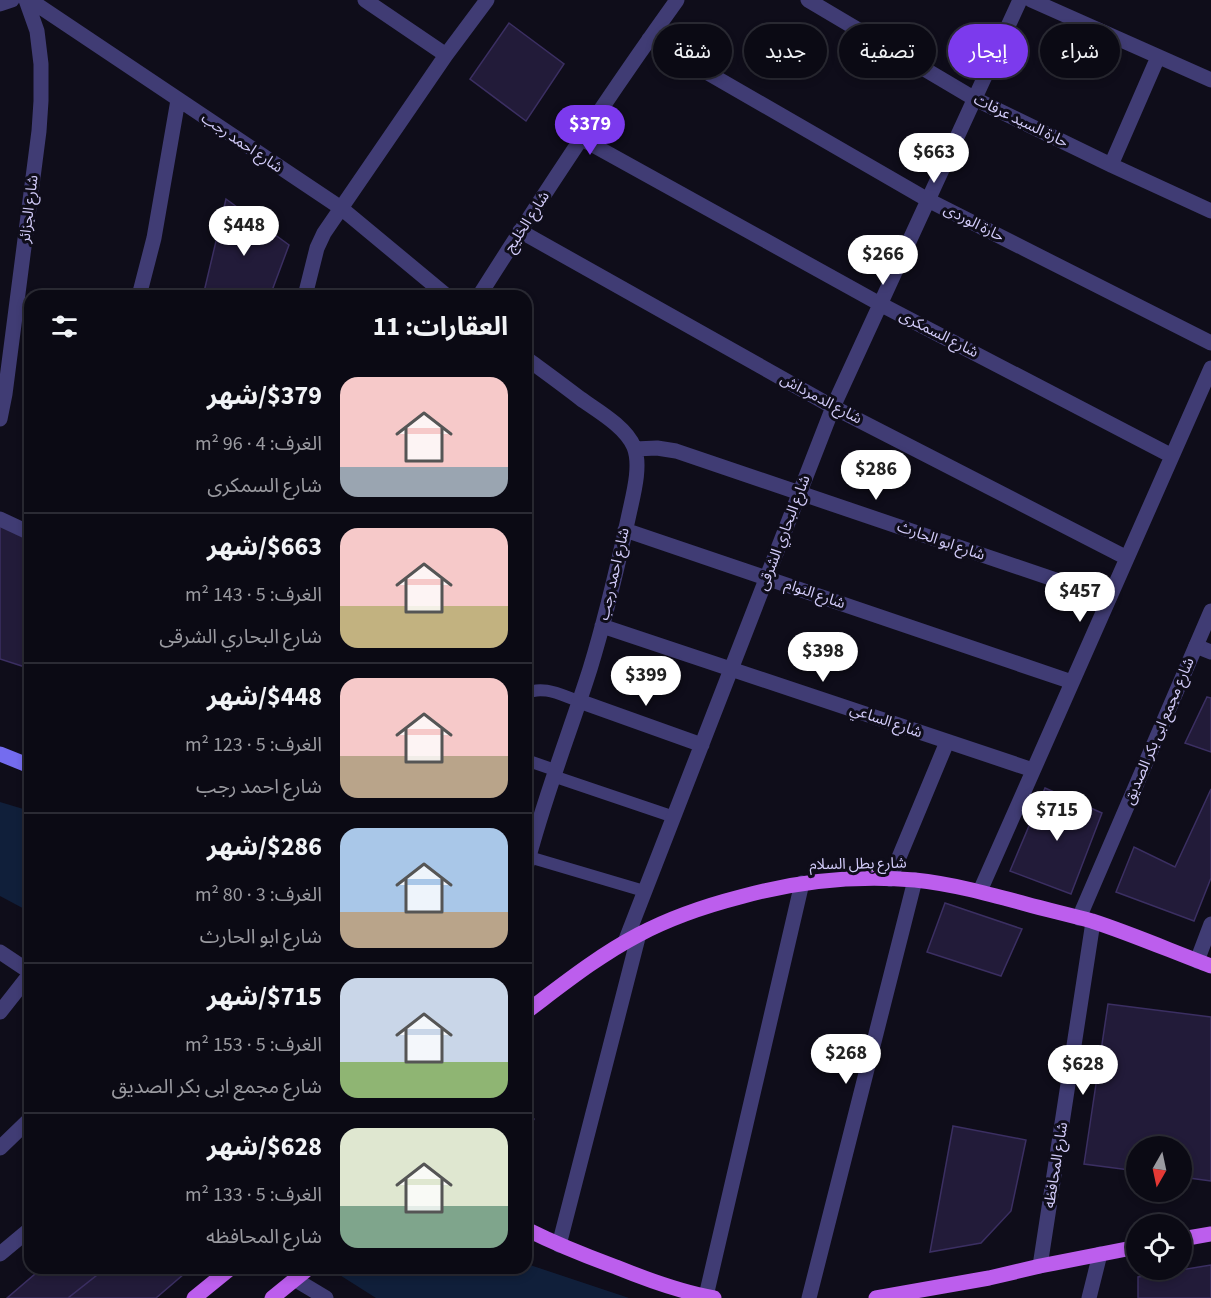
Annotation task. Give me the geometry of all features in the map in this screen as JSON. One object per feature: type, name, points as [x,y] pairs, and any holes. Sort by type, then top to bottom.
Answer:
[{"type":"main road","points":[[0,754],[24,764]]},
{"type":"main road","name":"شارع بطل السلام","points":[[532,1007],[576,974],[625,942],[669,921],[714,903],[761,891],[802,883],[846,879],[915,880],[980,891],[1086,920],[1204,963]]},
{"type":"main road","points":[[532,1231],[558,1245],[668,1286],[710,1297]]},
{"type":"main road","points":[[1192,1237],[1211,1234]]},
{"type":"main road","points":[[876,1298],[989,1278],[1126,1249]]},
{"type":"main road","points":[[194,1298],[224,1274]]},
{"type":"main road","points":[[272,1298],[302,1274]]},
{"type":"street","points":[[0,4],[12,0]]},
{"type":"street","name":"شارع احمد رجب","points":[[28,0],[340,208],[440,290]]},
{"type":"street","name":"شارع الجزائر","points":[[0,419],[40,121],[40,53],[37,31],[28,0]]},
{"type":"street","points":[[365,0],[446,55]]},
{"type":"street","points":[[306,290],[317,248],[324,233],[446,55],[487,0]]},
{"type":"street","name":"شارع الخليج","points":[[483,290],[520,231],[677,0]]},
{"type":"street","name":"حارة السيد عرفات","points":[[808,0],[975,99],[1211,211]]},
{"type":"street","name":"شارع البحاري الشرقى","points":[[625,942],[833,406],[1020,0]]},
{"type":"street","points":[[1031,0],[1211,80]]},
{"type":"street","name":"حارة الوردى","points":[[649,39],[928,200],[1211,343]]},
{"type":"street","points":[[1111,165],[1158,57]]},
{"type":"street","points":[[141,290],[154,238],[178,100]]},
{"type":"street","name":"شارع السمكرى","points":[[582,139],[880,304],[1172,456]]},
{"type":"street","name":"شارع الدمرداش","points":[[520,231],[833,406],[1127,558]]},
{"type":"street","points":[[532,365],[615,424],[628,437],[635,449]]},
{"type":"street","points":[[980,891],[1211,368]]},
{"type":"street","name":"شارع ابو الحارث","points":[[635,449],[657,448],[676,451],[1109,598]]},
{"type":"street","name":"شارع احمد رجب","points":[[532,848],[602,626],[636,477],[635,449]]},
{"type":"street","points":[[0,519],[24,530]]},
{"type":"street","name":"شارع النوام","points":[[625,530],[1072,682]]},
{"type":"street","name":"شارع مجمع ابى بكر الصديق","points":[[1086,920],[1211,611]]},
{"type":"street","name":"شارع الساعي","points":[[602,626],[1033,770]]},
{"type":"street","points":[[1196,646],[1211,652]]},
{"type":"street","points":[[579,701],[702,745]]},
{"type":"street","points":[[890,879],[947,742]]},
{"type":"street","points":[[809,1298],[915,880]]},
{"type":"street","points":[[710,1297],[802,883]]},
{"type":"street","name":"شارع المحافظه","points":[[1040,1266],[1086,920]]},
{"type":"street","points":[[1204,963],[1211,924]]},
{"type":"street","points":[[558,1245],[639,934]]},
{"type":"street","points":[[0,952],[24,969]]},
{"type":"street","points":[[0,1011],[24,981]]},
{"type":"street","points":[[0,1148],[24,1125]]},
{"type":"street","points":[[0,1254],[24,1234]]},
{"type":"street","points":[[1089,1298],[1100,1254]]},
{"type":"street","points":[[296,1280],[326,1298]]},
{"type":"lane","points":[[532,690],[540,689],[579,701]]},
{"type":"lane","points":[[532,763],[674,817]]},
{"type":"lane","points":[[532,863],[644,891]]},
{"type":"water","points":[[0,802],[24,809],[24,909],[0,896]]},
{"type":"water","points":[[532,1266],[629,1298],[376,1298],[338,1274],[532,1274]]},
{"type":"building","points":[[509,23],[564,64],[526,121],[470,79]]},
{"type":"building","points":[[226,199],[289,245],[272,290],[204,290]]},
{"type":"building","points":[[0,524],[24,537],[24,667],[0,659]]},
{"type":"building","points":[[1207,697],[1211,698],[1211,752],[1185,743]]},
{"type":"building","points":[[1045,788],[1102,813],[1071,894],[1010,871]]},
{"type":"building","points":[[1211,789],[1211,878],[1194,921],[1116,892],[1134,847],[1175,867]]},
{"type":"building","points":[[945,903],[1022,929],[1001,976],[927,952]]},
{"type":"building","points":[[1108,1004],[1211,1017],[1211,1181],[1192,1178],[1192,1136],[1126,1136],[1126,1170],[1084,1164]]},
{"type":"building","points":[[953,1126],[1026,1140],[1011,1211],[981,1243],[930,1252]]},
{"type":"building","points":[[1211,1265],[1211,1298],[1138,1298],[1138,1280],[1192,1280],[1192,1268]]},
{"type":"building","points":[[35,1274],[98,1274],[68,1298],[7,1298]]},
{"type":"building","points":[[98,1274],[184,1274],[156,1298],[68,1298]]}]
